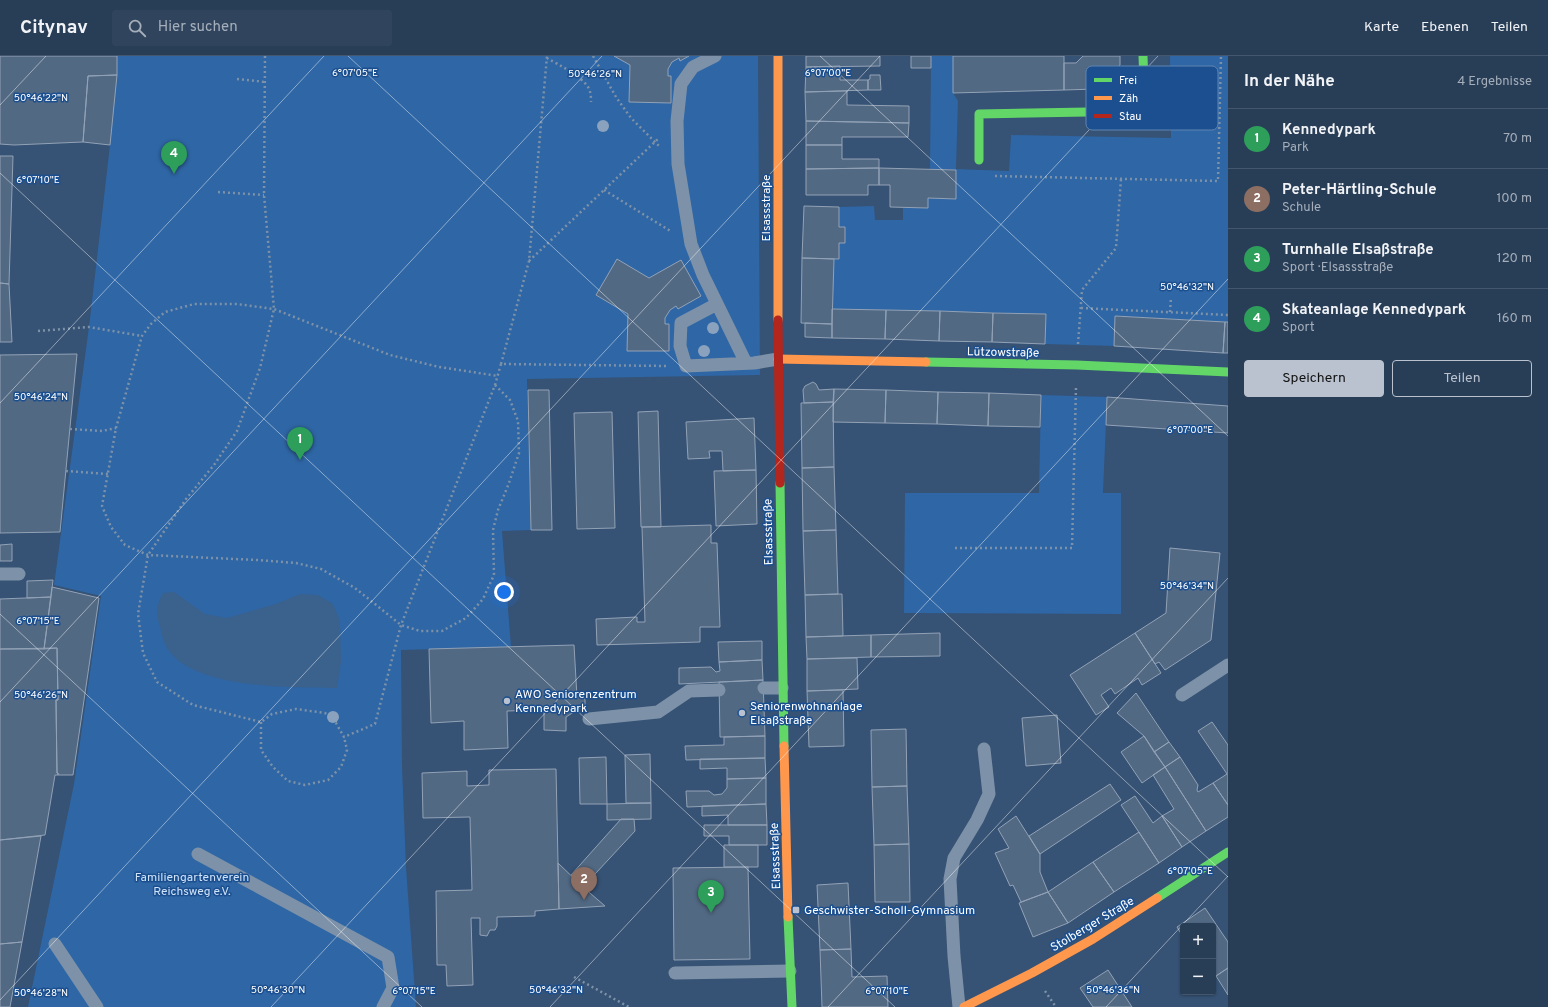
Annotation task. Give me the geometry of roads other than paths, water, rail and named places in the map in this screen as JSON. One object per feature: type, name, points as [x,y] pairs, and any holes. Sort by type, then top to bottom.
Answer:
[{"type":"street","name":"Elsassstraße","points":[[778,56],[778,360],[782,688],[792,1007]]},
{"type":"street","points":[[1143,56],[1143,66]]},
{"type":"street","points":[[979,160],[979,114],[1086,112]]},
{"type":"street","name":"Lützowstraße","points":[[778,360],[1077,365],[1228,372]]},
{"type":"street","name":"Stolberger Straße","points":[[964,1007],[984,1003],[1032,973],[1093,939],[1228,852]]},
{"type":"lane","points":[[715,56],[693,67],[681,84],[677,121],[678,164],[691,244],[703,275],[746,363]]},
{"type":"lane","points":[[717,304],[681,323],[680,346],[686,366],[778,360]]},
{"type":"lane","points":[[0,574],[19,574]]},
{"type":"lane","points":[[1182,695],[1228,665]]},
{"type":"lane","points":[[764,688],[782,688]]},
{"type":"lane","points":[[589,719],[658,712],[688,691],[719,690]]},
{"type":"lane","points":[[959,1007],[954,956],[950,879],[954,858],[977,820],[989,794],[984,749]]},
{"type":"lane","points":[[198,854],[388,957],[393,988],[383,1007]]},
{"type":"lane","points":[[55,944],[97,1007]]},
{"type":"lane","points":[[675,973],[790,971]]},
{"type":"place","name":"Skateanlage Kennedypark","points":[[174,174]]},
{"type":"place","name":"Kennedypark","points":[[300,460]]},
{"type":"place","name":"AWO Seniorenzentrum Kennedypark","points":[[507,701]]},
{"type":"place","name":"Seniorenwohnanlage Elsaßstraße","points":[[742,713]]},
{"type":"place","name":"Peter-Härtling-Schule","points":[[584,900]]},
{"type":"place","name":"Geschwister-Scholl-Gymnasium","points":[[796,910]]},
{"type":"place","name":"Turnhalle Elsaßstraße","points":[[711,913]]},
{"type":"park label","name":"Familiengartenverein Reichsweg e.V.","points":[[192,884]]}]
